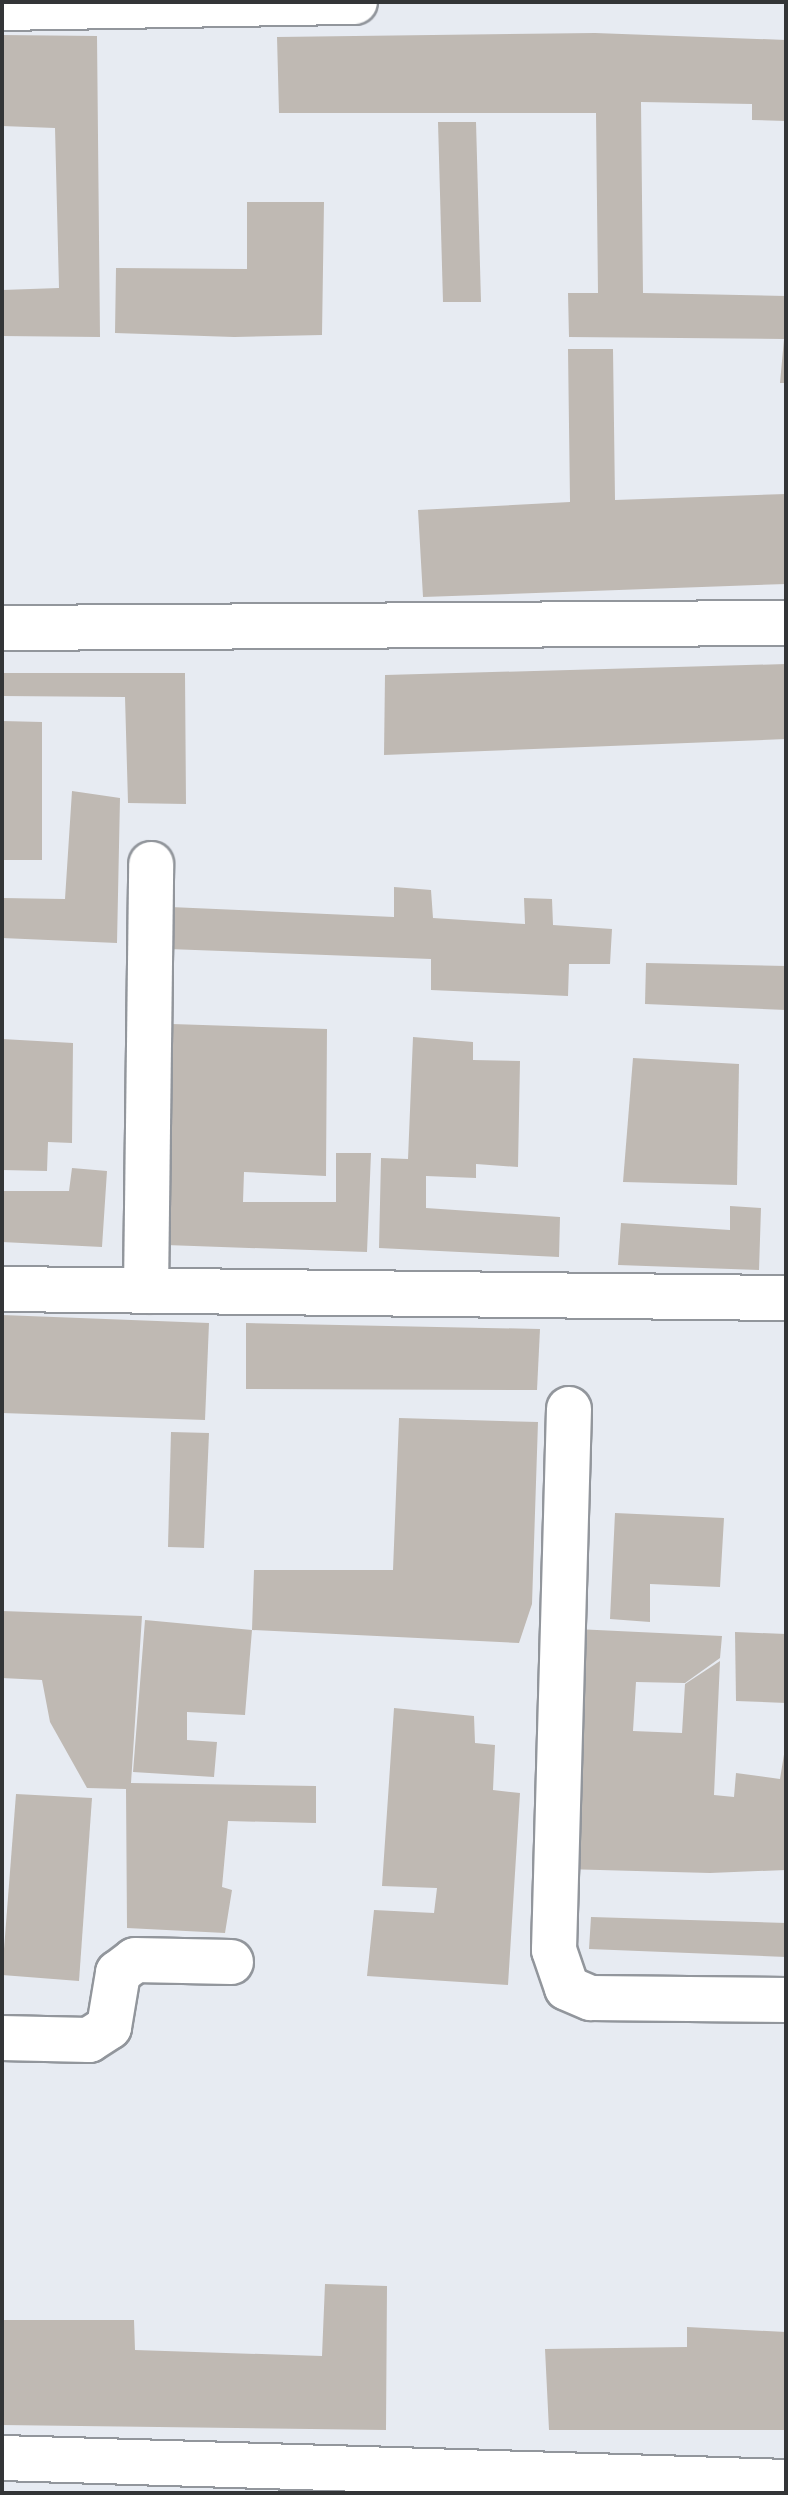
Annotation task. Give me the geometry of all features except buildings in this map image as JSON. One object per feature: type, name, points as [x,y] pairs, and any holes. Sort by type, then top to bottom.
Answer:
[{"type":"street","points":[[2,8],[355,2]]},
{"type":"street","points":[[2,628],[786,623]]},
{"type":"street","points":[[146,1291],[151,864]]},
{"type":"street","points":[[2,1289],[786,1298]]},
{"type":"street","points":[[569,1409],[554,1950],[567,1988],[591,1998],[786,2000]]},
{"type":"street","points":[[2,2038],[89,2040],[109,2027],[118,1973],[135,1960],[231,1962]]},
{"type":"street","points":[[2,2458],[786,2482]]}]
